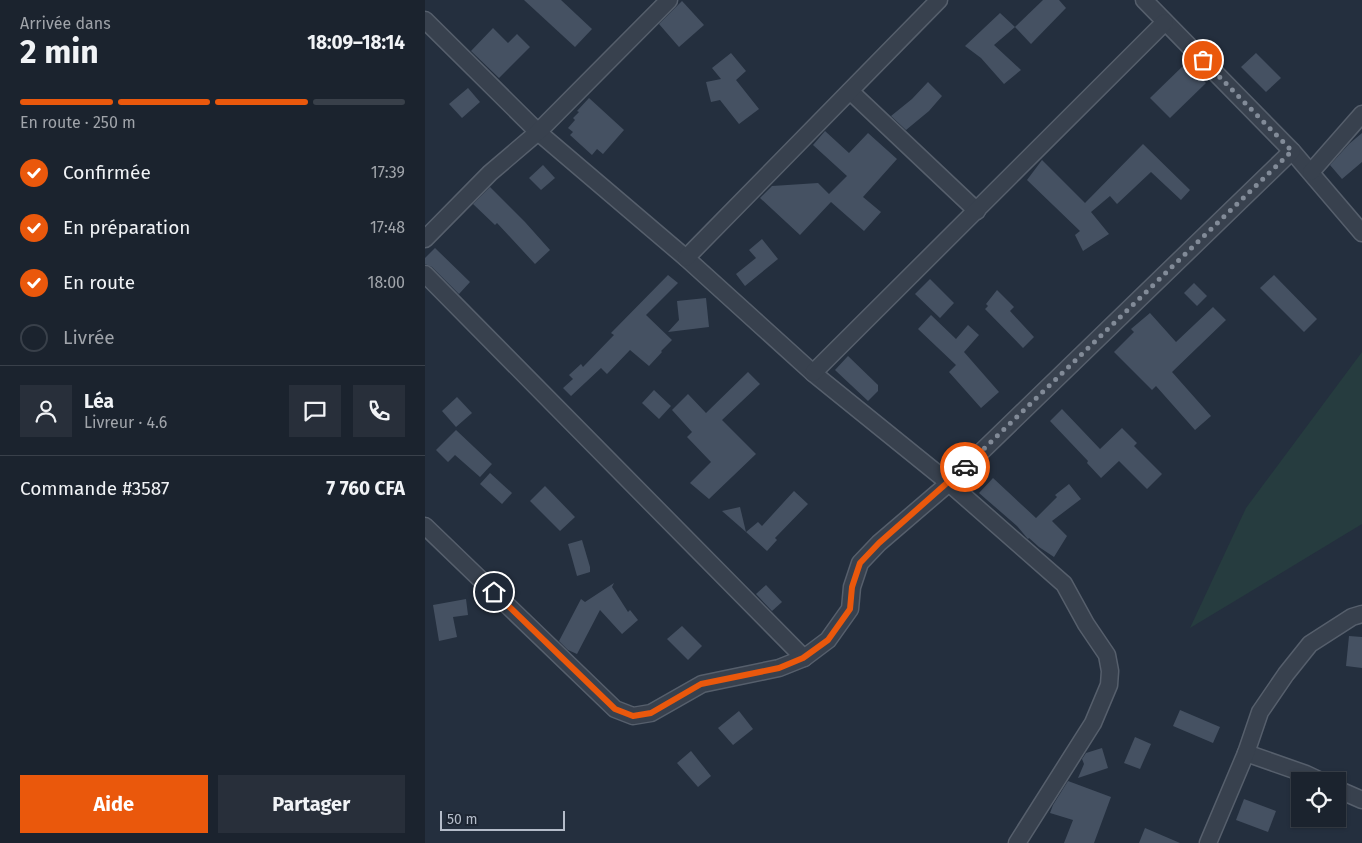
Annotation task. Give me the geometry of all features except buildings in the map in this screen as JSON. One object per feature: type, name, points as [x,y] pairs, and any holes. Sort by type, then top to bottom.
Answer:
[{"type":"street","points":[[686,258],[939,0]]},
{"type":"street","points":[[1144,0],[1292,151],[1362,233]]},
{"type":"street","points":[[425,239],[489,173],[538,132],[662,3]]},
{"type":"street","points":[[425,20],[538,132],[686,258],[813,373],[949,482],[1064,584],[1086,624],[1107,656],[1111,671],[1109,685],[1093,722],[1017,843]]},
{"type":"street","points":[[813,373],[1165,22]]},
{"type":"street","points":[[850,91],[977,211]]},
{"type":"street","points":[[1311,172],[1362,114]]},
{"type":"street","points":[[425,526],[615,709],[633,716],[651,713],[701,684],[779,668],[803,658],[828,640],[850,609],[852,587],[860,563],[879,543],[949,482],[1292,151]]},
{"type":"street","points":[[425,274],[803,658]]},
{"type":"street","points":[[1208,843],[1246,753],[1259,712],[1310,644],[1352,617],[1362,614]]},
{"type":"street","points":[[1246,753],[1300,772]]},
{"type":"street","points":[[1346,793],[1362,800]]},
{"type":"green space","points":[[1362,352],[1362,524],[1190,628],[1246,508]]},
{"type":"way so far","points":[[965,467],[1292,151],[1203,60]]},
{"type":"route","points":[[494,592],[615,709],[633,716],[651,713],[701,684],[779,668],[803,658],[828,640],[850,609],[852,587],[860,563],[879,543],[965,467]]}]
